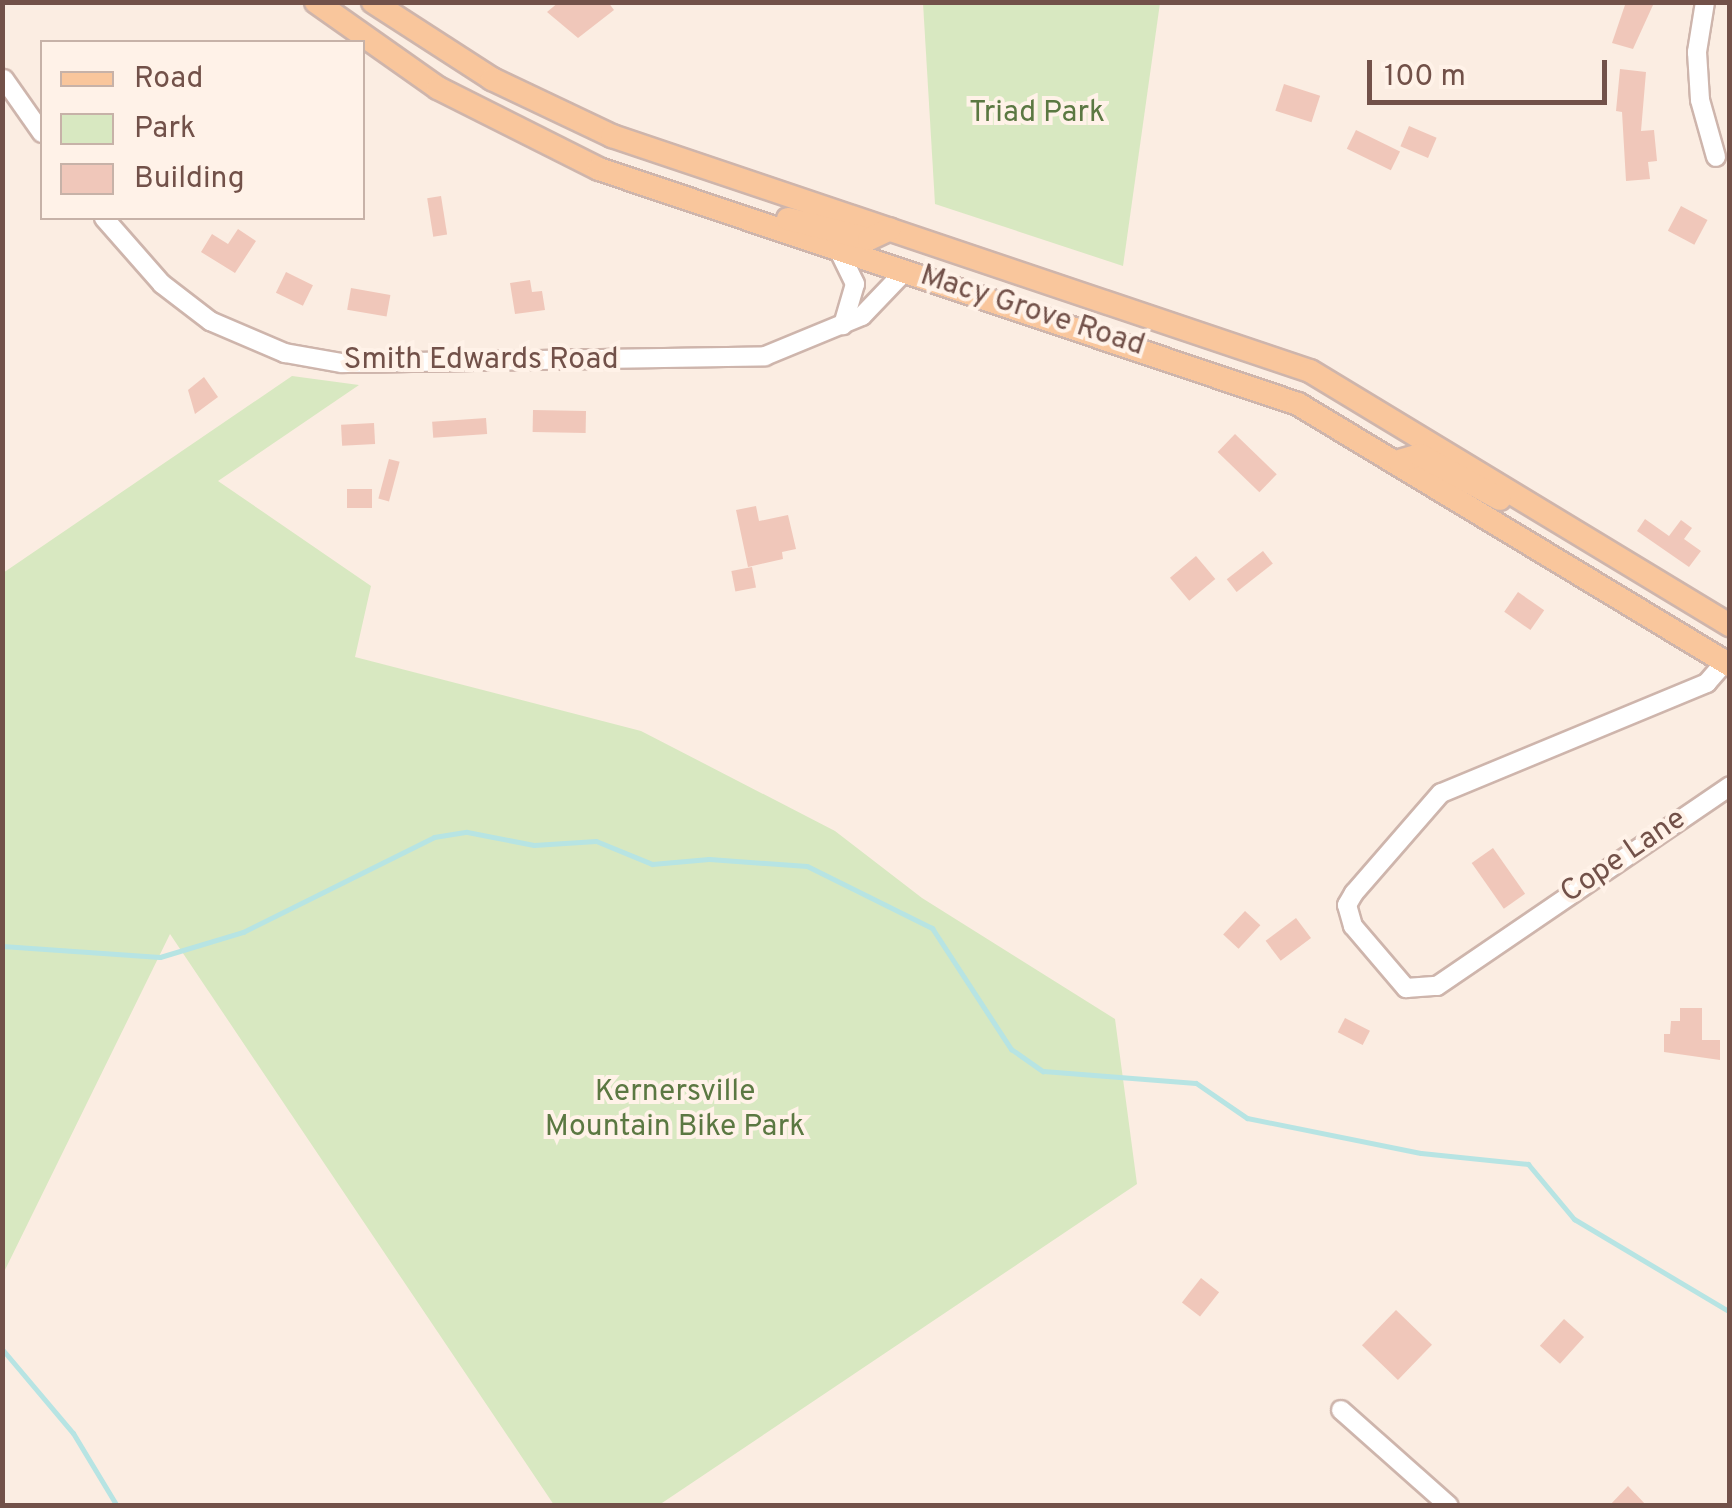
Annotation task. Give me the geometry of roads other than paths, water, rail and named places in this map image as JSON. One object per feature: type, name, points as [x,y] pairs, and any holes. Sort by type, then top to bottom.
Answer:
[{"type":"main road","name":"Macy Grove Road","points":[[316,2],[476,110],[643,185],[1266,390],[1399,462],[1727,664]]},
{"type":"main road","name":"Macy Grove Road","points":[[373,2],[456,58],[571,119],[1310,371],[1730,625]]},
{"type":"main road","points":[[643,185],[861,238],[875,240],[890,229]]},
{"type":"main road","points":[[1399,462],[1420,455],[1602,548]]},
{"type":"street","points":[[1706,2],[1698,68],[1716,157]]},
{"type":"street","points":[[4,79],[40,130]]},
{"type":"street","name":"Smith Edwards Road","points":[[106,220],[162,284],[210,321],[258,345],[313,359],[452,365],[743,358],[786,352],[862,316],[905,271]]},
{"type":"street","points":[[838,249],[855,284],[842,325]]},
{"type":"street","name":"Cope Lane","points":[[1727,664],[1697,688],[1441,793],[1347,905],[1353,926],[1406,988],[1421,991],[1730,786]]},
{"type":"street","points":[[1341,1410],[1449,1506]]},
{"type":"waterway","points":[[2,946],[160,957],[243,932],[434,837],[467,832],[534,845],[596,841],[652,864],[709,859],[807,866],[932,928],[1011,1049],[1043,1071],[1196,1083],[1247,1118],[1421,1153],[1528,1164],[1574,1219],[1730,1312]]},
{"type":"waterway","points":[[2,1349],[73,1433],[117,1506]]},
{"type":"park label","name":"Triad Park","points":[[1037,114]]},
{"type":"park label","name":"Kernersville Mountain Bike Park","points":[[675,1110]]}]
